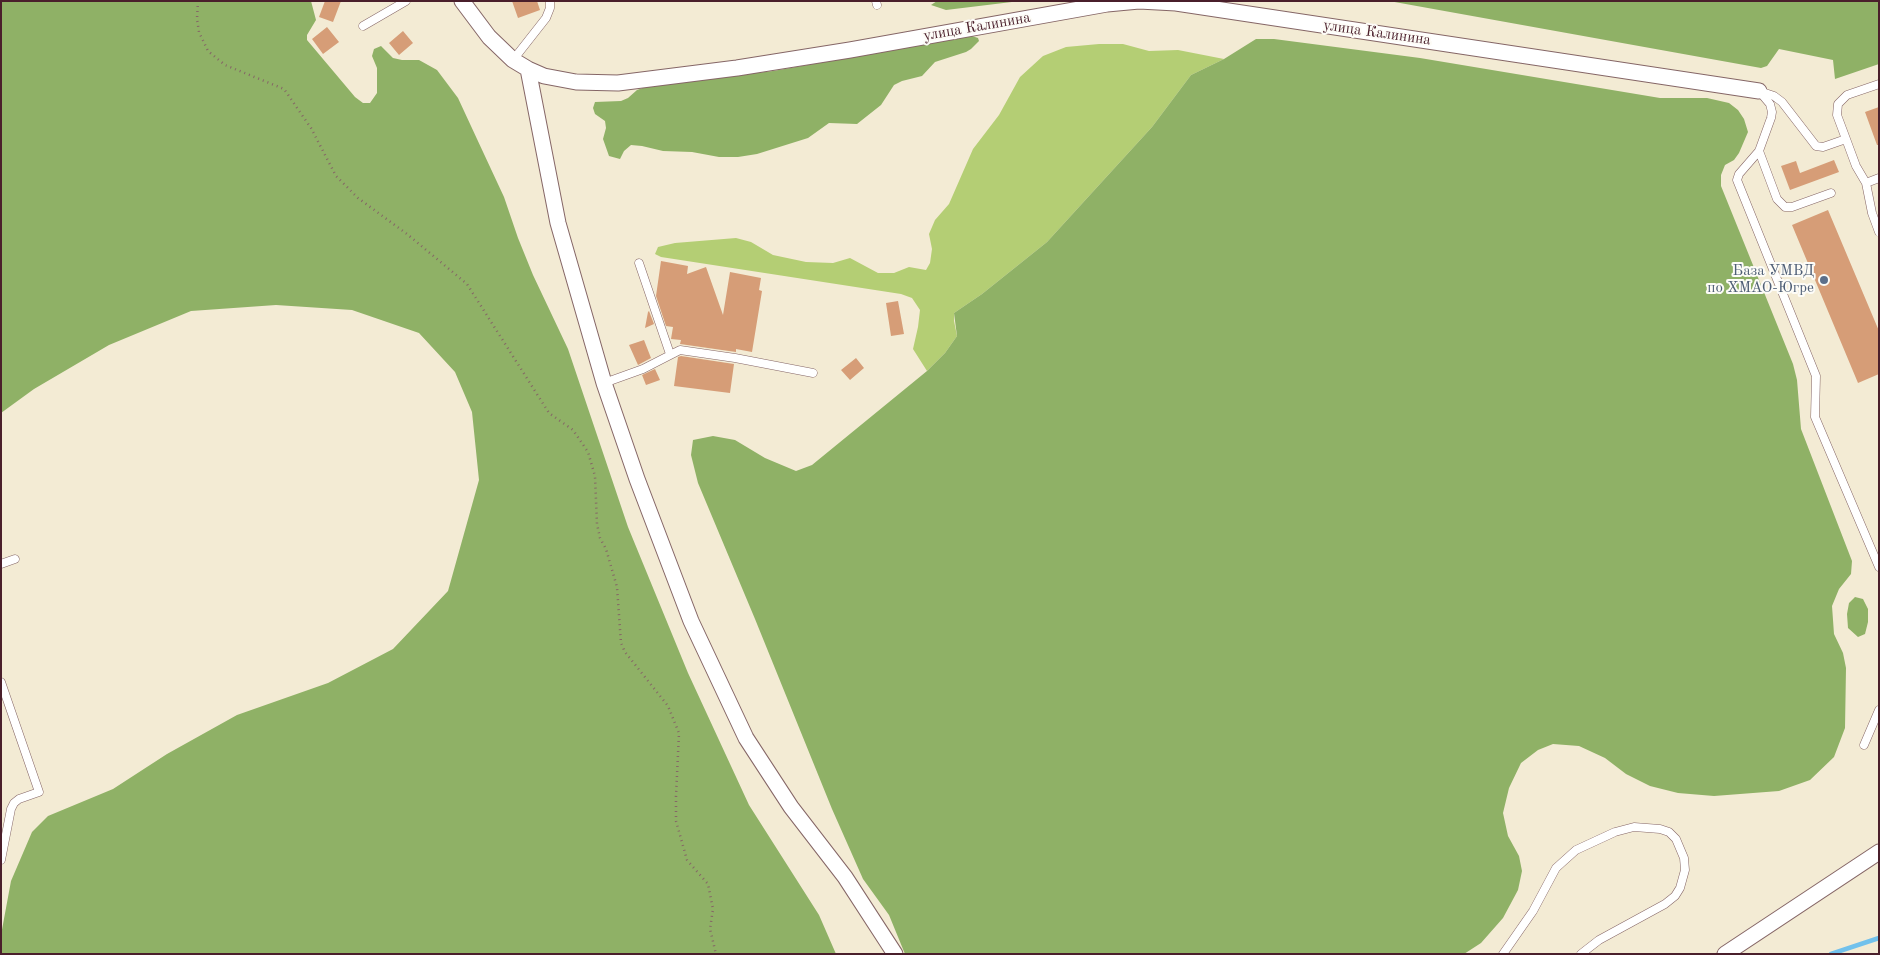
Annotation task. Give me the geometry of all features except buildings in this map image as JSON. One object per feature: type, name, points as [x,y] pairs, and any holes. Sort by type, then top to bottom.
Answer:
[{"type":"street","name":"улица Калинина","points":[[462,1],[489,37],[513,60],[528,70],[544,76],[576,82],[618,83],[737,68],[1098,5],[1139,2],[1195,6],[1759,91]]},
{"type":"street","points":[[528,70],[558,223],[604,383],[636,479],[690,621],[746,738],[791,807],[845,877],[894,954]]},
{"type":"street","points":[[1725,954],[1879,852]]},
{"type":"lane","points":[[362,26],[406,1]]},
{"type":"lane","points":[[513,60],[546,18],[550,8],[550,1]]},
{"type":"lane","points":[[1879,84],[1847,95],[1838,104],[1837,115],[1856,166],[1866,182],[1872,213],[1879,232]]},
{"type":"lane","points":[[1759,91],[1774,96],[1782,102],[1816,146],[1823,147],[1846,139]]},
{"type":"lane","points":[[1759,91],[1766,98],[1772,112],[1759,151],[1738,174],[1737,180],[1816,376],[1814,417],[1879,567]]},
{"type":"lane","points":[[1759,151],[1777,199],[1785,207],[1792,207],[1831,193]]},
{"type":"lane","points":[[1866,182],[1879,178]]},
{"type":"lane","points":[[639,263],[670,354]]},
{"type":"lane","points":[[604,383],[643,368],[680,350],[813,373]]},
{"type":"lane","points":[[1870,546],[1879,541]]},
{"type":"lane","points":[[1,564],[15,559]]},
{"type":"lane","points":[[1,682],[39,792],[19,799],[11,809],[1,860]]},
{"type":"lane","points":[[1864,745],[1879,710]]},
{"type":"lane","points":[[1503,954],[1533,911],[1556,868],[1576,850],[1596,839],[1634,827],[1660,828],[1669,832],[1676,839],[1684,858],[1685,870],[1680,888],[1665,904],[1599,940],[1582,954]]},
{"type":"path","points":[[198,1],[198,32],[208,51],[225,65],[284,89],[311,128],[336,176],[358,198],[407,234],[467,284],[549,413],[573,430],[588,452],[595,476],[597,524],[600,538],[606,548],[617,587],[622,643],[625,652],[668,706],[679,733],[676,822],[687,860],[708,884],[713,909],[710,929],[716,954]]},
{"type":"green space","points":[[1,1],[311,1],[316,20],[307,35],[307,40],[355,97],[363,103],[370,103],[377,93],[377,68],[372,56],[374,49],[381,46],[393,58],[419,60],[437,70],[458,98],[504,197],[533,275],[568,349],[628,527],[688,673],[749,805],[819,915],[836,954],[1,954],[1,935],[11,881],[32,832],[48,816],[113,789],[167,754],[237,715],[328,683],[393,649],[448,591],[479,480],[472,412],[455,372],[419,333],[352,310],[276,305],[191,311],[109,345],[34,389],[1,413]]},
{"type":"green space","points":[[937,1],[1020,1],[946,10],[931,5]]},
{"type":"green space","points":[[1389,1],[1879,1],[1879,64],[1835,79],[1833,60],[1779,49],[1767,66],[1761,68]]},
{"type":"green space","points":[[972,36],[978,38],[979,41],[971,49],[935,62],[922,76],[894,85],[881,105],[857,124],[829,123],[808,138],[757,154],[719,157],[692,152],[663,151],[631,145],[624,151],[620,159],[609,156],[603,139],[606,128],[605,121],[595,114],[593,108],[595,102],[621,101],[637,90],[651,85],[773,71]]},
{"type":"green space","points":[[1256,39],[1274,39],[1420,58],[1660,98],[1707,98],[1729,103],[1738,110],[1744,119],[1748,132],[1739,153],[1734,160],[1725,165],[1721,175],[1721,186],[1793,364],[1797,380],[1801,429],[1852,561],[1851,574],[1839,589],[1832,606],[1834,634],[1843,653],[1846,668],[1845,728],[1834,757],[1810,780],[1779,791],[1714,796],[1678,793],[1650,786],[1626,774],[1605,758],[1579,746],[1553,744],[1538,750],[1521,763],[1509,788],[1503,813],[1508,836],[1519,856],[1522,871],[1518,890],[1503,918],[1481,943],[1464,954],[905,954],[889,915],[863,879],[832,809],[698,483],[691,455],[693,440],[713,436],[735,440],[765,458],[796,471],[812,465],[927,371],[945,353],[957,336],[954,313],[982,294],[1047,242],[1152,127],[1191,75],[1224,59]]},
{"type":"green space","points":[[1123,44],[1149,51],[1178,50],[1224,59],[1191,75],[1152,127],[1047,242],[982,294],[954,313],[957,336],[945,353],[927,371],[913,349],[920,310],[912,298],[901,294],[661,257],[655,254],[658,247],[675,243],[736,238],[751,242],[773,255],[806,262],[833,263],[850,258],[878,273],[894,273],[909,267],[926,270],[930,263],[932,249],[929,234],[935,220],[949,204],[973,149],[999,115],[1020,77],[1043,56],[1066,47]]},
{"type":"green space","points":[[1855,597],[1863,599],[1868,609],[1868,622],[1865,634],[1858,637],[1848,628],[1847,614],[1849,603]]},
{"type":"waterway","points":[[1831,954],[1879,938]]},
{"type":"place","name":"База УМВД по ХМАО-Югре","points":[[1824,280]]}]
